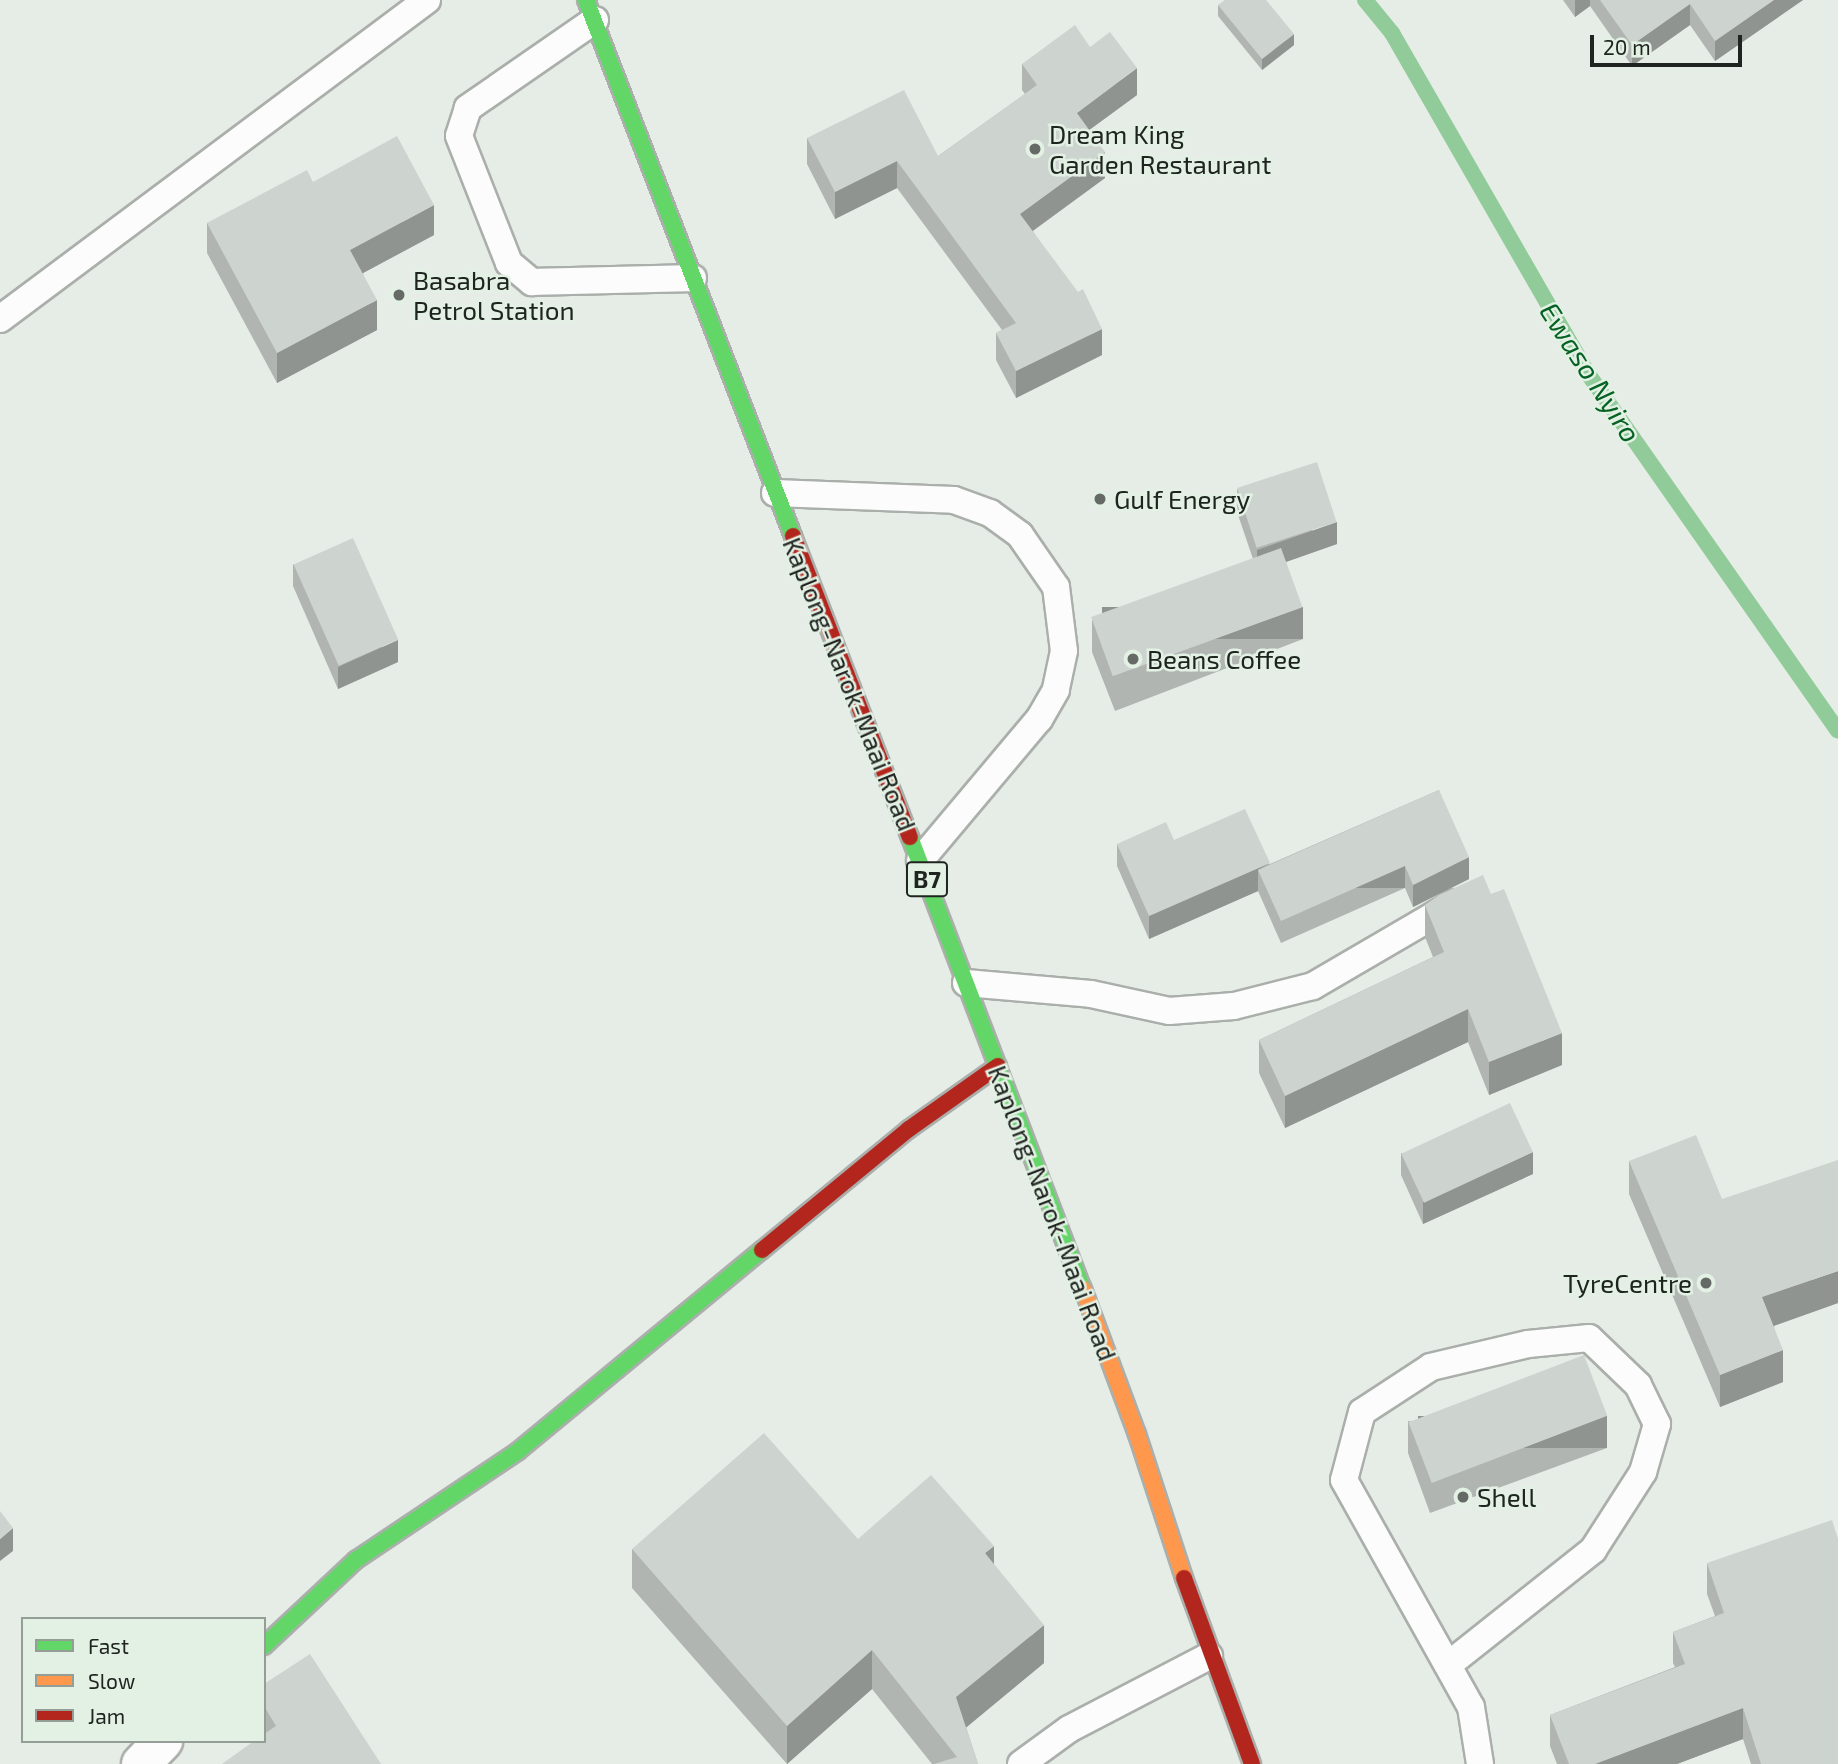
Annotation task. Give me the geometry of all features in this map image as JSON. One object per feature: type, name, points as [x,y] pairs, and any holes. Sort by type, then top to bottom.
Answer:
[{"type":"main road","name":"Kaplong-Narok-Maai Road","points":[[590,10],[775,493],[920,861],[1137,1434],[1209,1656],[1252,1764]]},
{"type":"main road","points":[[266,1644],[356,1560],[518,1451],[909,1129],[998,1066]]},
{"type":"street","points":[[141,1764],[161,1743]]},
{"type":"lane","points":[[0,319],[427,0]]},
{"type":"lane","points":[[590,10],[468,108],[458,136],[509,263],[532,282],[693,278]]},
{"type":"lane","points":[[775,493],[954,500],[990,513],[1020,535],[1056,587],[1064,651],[1056,690],[1039,719],[920,861]]},
{"type":"lane","points":[[966,983],[1091,994],[1169,1011],[1234,1006],[1313,986],[1351,968],[1431,914],[1479,892]]},
{"type":"lane","points":[[1448,1665],[1593,1550],[1643,1472],[1657,1424],[1638,1385],[1589,1338],[1528,1344],[1431,1367],[1362,1412],[1344,1480],[1471,1707],[1480,1764]]},
{"type":"lane","points":[[1021,1764],[1069,1729],[1209,1656]]},
{"type":"building","points":[[1225,0],[1266,0],[1294,34],[1262,59],[1218,5]]},
{"type":"building","points":[[1600,0],[1774,0],[1715,41],[1690,4],[1632,45]]},
{"type":"building","points":[[1075,25],[1090,47],[1110,32],[1137,68],[1077,113],[1105,152],[1020,214],[1078,292],[1083,289],[1102,329],[1016,371],[996,333],[1016,323],[897,161],[835,192],[807,138],[904,90],[938,156],[1037,85],[1022,64]]},
{"type":"building","points":[[397,136],[434,205],[350,250],[377,300],[277,353],[207,223],[307,170],[313,182]]},
{"type":"building","points":[[1317,462],[1336,522],[1257,548],[1237,488]]},
{"type":"building","points":[[353,538],[398,639],[339,666],[294,564]]},
{"type":"building","points":[[1281,548],[1303,607],[1113,676],[1091,617]]},
{"type":"building","points":[[1439,790],[1469,857],[1413,885],[1405,866],[1281,921],[1258,870]]},
{"type":"building","points":[[1245,809],[1270,863],[1149,916],[1117,844],[1166,822],[1174,840]]},
{"type":"building","points":[[1483,875],[1491,894],[1504,889],[1562,1033],[1489,1062],[1468,1009],[1285,1096],[1259,1040],[1444,952],[1425,905],[1439,895]]},
{"type":"building","points":[[1510,1103],[1533,1152],[1424,1203],[1401,1154]]},
{"type":"building","points":[[1696,1135],[1722,1199],[1838,1160],[1838,1271],[1762,1297],[1783,1350],[1720,1375],[1629,1161]]},
{"type":"building","points":[[1584,1355],[1607,1416],[1432,1483],[1408,1422]]},
{"type":"building","points":[[764,1433],[858,1539],[931,1475],[994,1546],[985,1553],[1044,1625],[956,1697],[978,1764],[934,1764],[957,1757],[872,1650],[787,1726],[632,1549]]},
{"type":"building","points":[[0,1511],[13,1528],[0,1539]]},
{"type":"building","points":[[1832,1520],[1838,1539],[1838,1764],[1761,1764],[1743,1708],[1595,1764],[1569,1764],[1550,1715],[1685,1664],[1673,1632],[1724,1613],[1707,1563]]},
{"type":"building","points":[[310,1654],[381,1764],[222,1764],[251,1743],[266,1743],[266,1733],[276,1726],[266,1709],[266,1683]]},
{"type":"waterway","name":"Ewaso Nyiro","points":[[1365,0],[1392,33],[1586,371],[1838,731]]},
{"type":"traffic: fast","points":[[586,0],[793,536]]},
{"type":"traffic: fast","points":[[910,837],[1083,1289]]},
{"type":"traffic: fast","points":[[266,1644],[356,1560],[518,1451],[762,1250]]},
{"type":"traffic: slow","points":[[1083,1289],[1137,1434],[1184,1578]]},
{"type":"traffic: jam","points":[[793,536],[910,837]]},
{"type":"traffic: jam","points":[[762,1250],[909,1129],[998,1066]]},
{"type":"traffic: jam","points":[[1184,1578],[1252,1764]]},
{"type":"place","name":"Dream King Garden Restaurant","points":[[1035,149]]},
{"type":"place","name":"Basabra Petrol Station","points":[[399,295]]},
{"type":"place","name":"Gulf Energy","points":[[1100,499]]},
{"type":"place","name":"Beans Coffee","points":[[1133,659]]},
{"type":"place","name":"TyreCentre","points":[[1706,1283]]},
{"type":"place","name":"Shell","points":[[1463,1497]]}]
